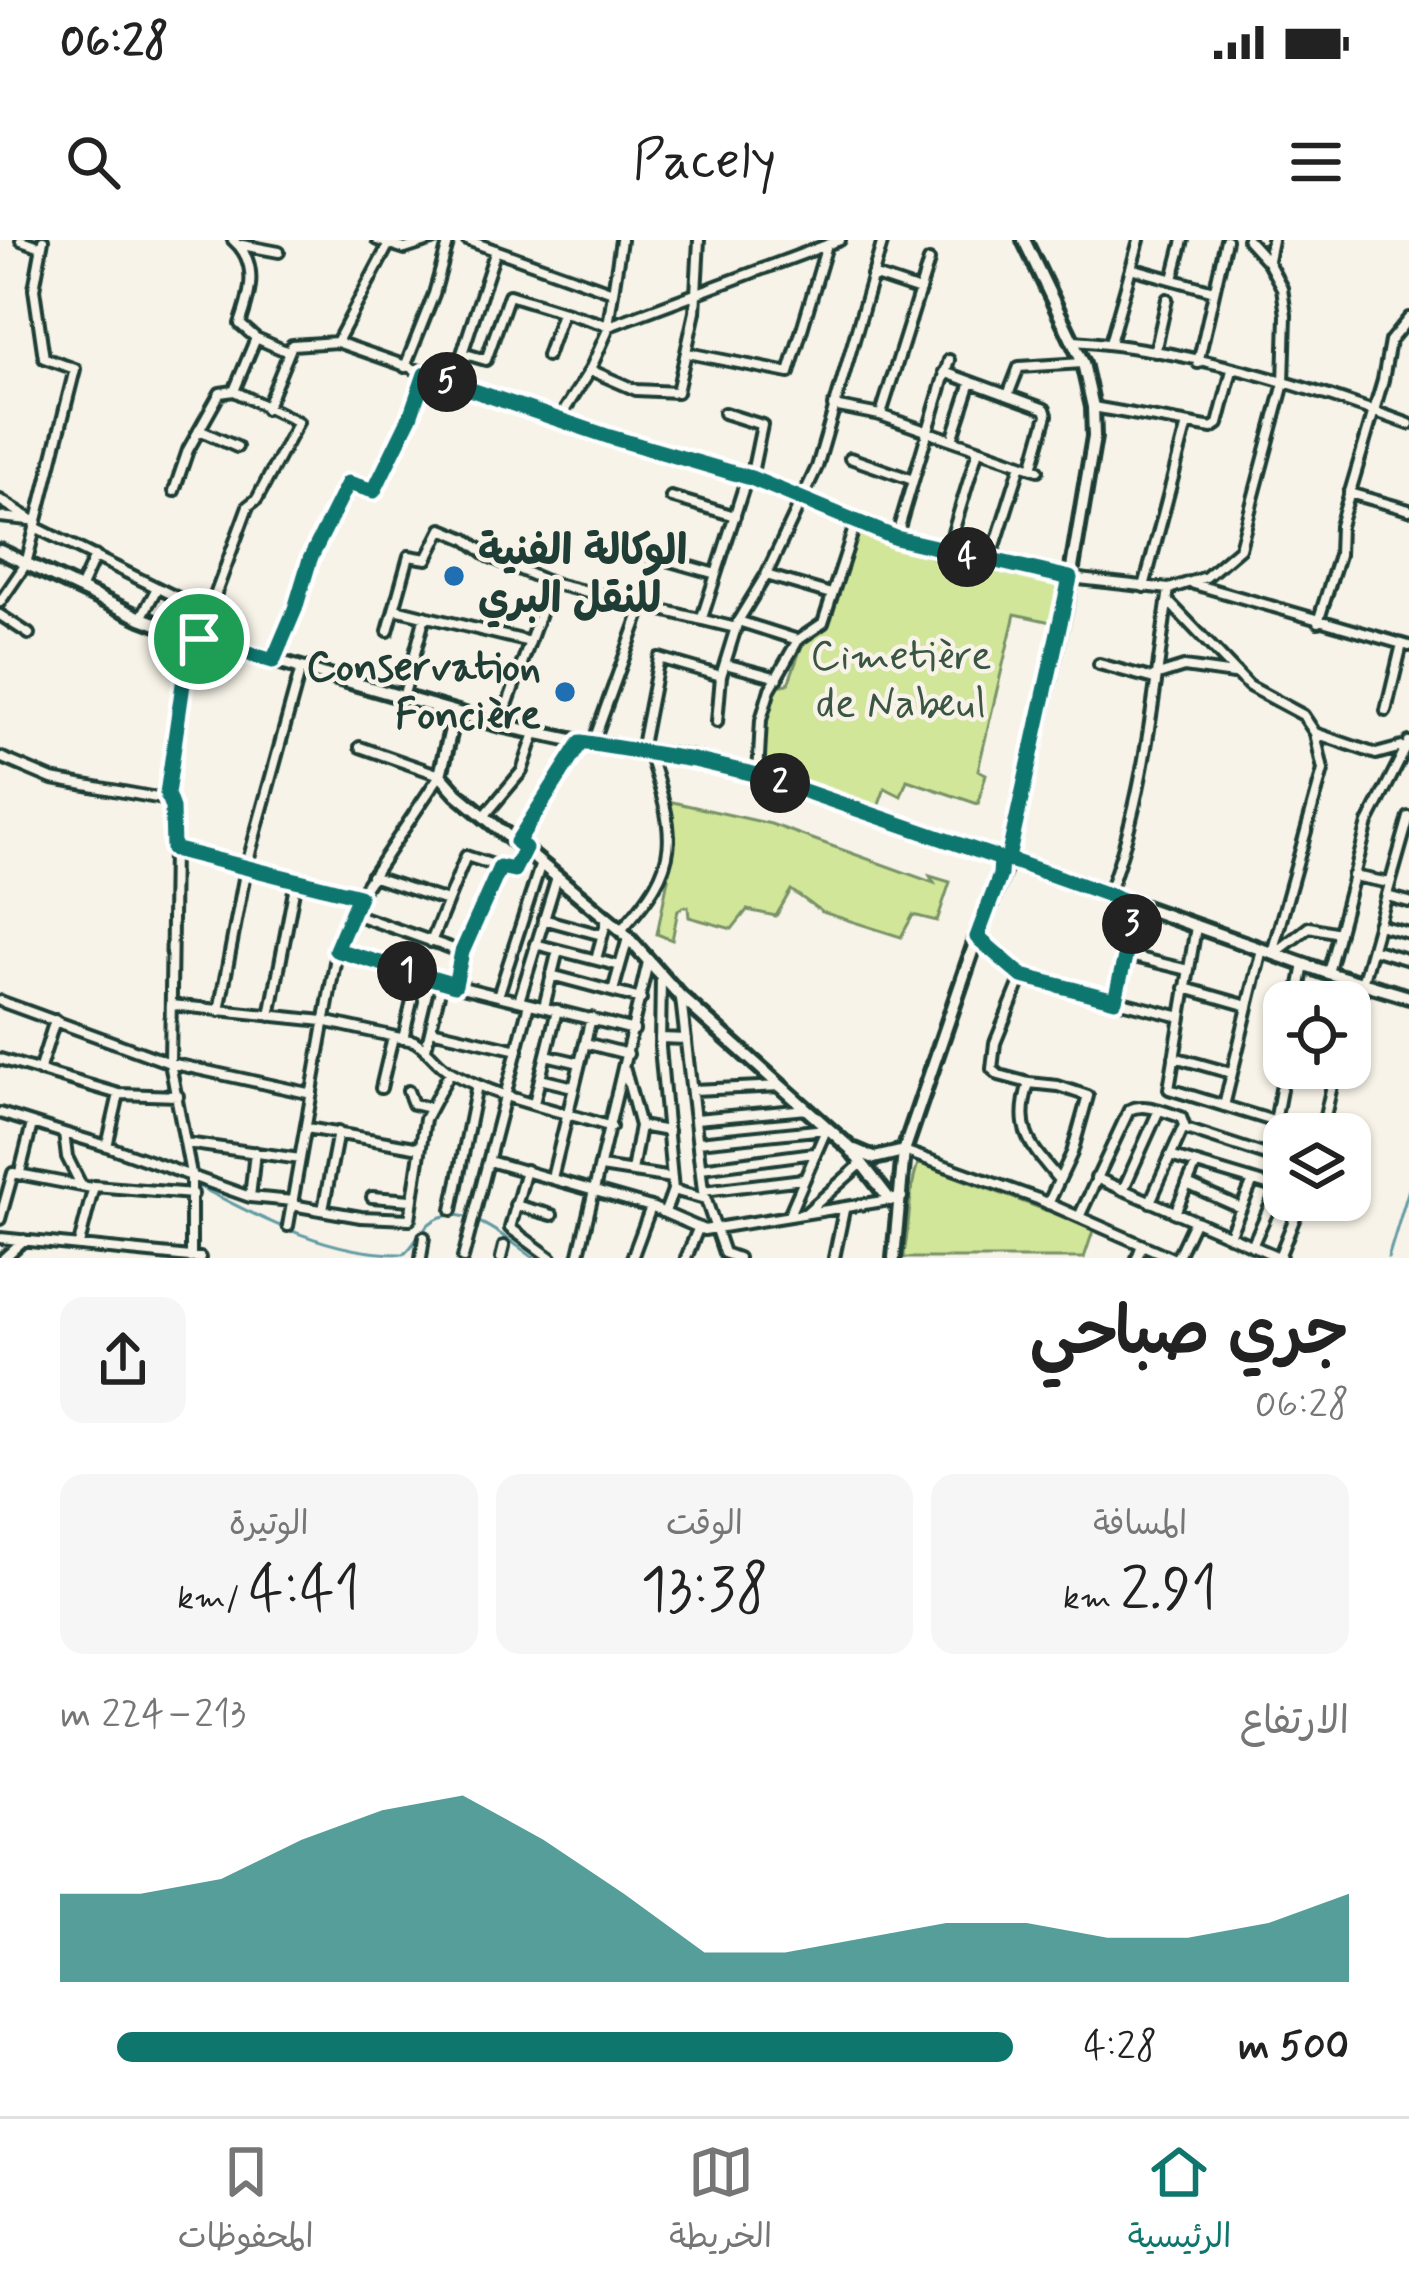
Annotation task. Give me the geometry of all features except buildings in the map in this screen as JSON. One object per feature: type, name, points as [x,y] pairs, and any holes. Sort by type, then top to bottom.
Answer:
[{"type":"street","points":[[0,602],[26,564],[74,369],[44,358],[34,289],[42,244],[21,240]]},
{"type":"street","points":[[377,240],[416,248],[434,240]]},
{"type":"street","points":[[405,367],[449,240]]},
{"type":"street","points":[[467,240],[610,291]]},
{"type":"street","points":[[560,419],[590,370],[609,326],[610,291],[621,240]]},
{"type":"street","points":[[590,370],[636,390],[672,395],[679,390],[688,353],[699,240]]},
{"type":"street","points":[[800,240],[802,255]]},
{"type":"street","points":[[462,353],[486,360],[508,296],[609,326],[840,240]]},
{"type":"street","points":[[717,722],[721,676],[737,624],[817,467],[883,240]]},
{"type":"street","points":[[894,1258],[904,1151],[1000,875],[1070,578],[1094,437],[1083,362],[1024,240]]},
{"type":"street","points":[[1110,344],[1139,240]]},
{"type":"street","points":[[1172,280],[1183,240]]},
{"type":"street","points":[[1198,363],[1226,240]]},
{"type":"street","points":[[266,410],[294,343],[337,342],[560,419],[749,477],[896,538],[1070,578],[1169,589],[1194,584],[1221,568],[1240,548],[1284,382],[1284,298],[1268,262],[1248,240]]},
{"type":"street","points":[[1268,262],[1272,240]]},
{"type":"street","points":[[237,243],[279,252]]},
{"type":"street","points":[[237,243],[252,287],[239,322],[256,338],[288,352]]},
{"type":"street","points":[[337,342],[389,243]]},
{"type":"street","points":[[688,353],[789,373],[827,245]]},
{"type":"street","points":[[452,383],[496,250]]},
{"type":"street","points":[[880,415],[929,261]]},
{"type":"street","points":[[1131,268],[1214,291]]},
{"type":"street","points":[[872,275],[920,291]]},
{"type":"street","points":[[1155,352],[1167,299]]},
{"type":"street","points":[[547,356],[562,313]]},
{"type":"street","points":[[1318,622],[1392,336],[1409,317]]},
{"type":"street","points":[[234,391],[256,338]]},
{"type":"street","points":[[1074,341],[1155,352],[1284,382],[1409,424]]},
{"type":"street","points":[[896,538],[949,360]]},
{"type":"street","points":[[1009,395],[1019,368],[1083,362]]},
{"type":"street","points":[[1093,407],[1212,428],[1218,424],[1232,370]]},
{"type":"street","points":[[833,406],[880,415],[1035,469],[1046,411],[944,372]]},
{"type":"street","points":[[273,661],[310,559],[348,483],[374,491],[425,374]]},
{"type":"street","points":[[952,440],[971,382]]},
{"type":"street","points":[[3,1258],[3,1238],[194,1258],[191,1174],[170,1063],[173,849],[167,794],[194,638],[208,614],[248,506],[257,499],[298,422],[234,391],[220,393],[173,490]]},
{"type":"street","points":[[703,618],[762,425],[724,412]]},
{"type":"street","points":[[1144,587],[1186,424]]},
{"type":"street","points":[[199,430],[237,447]]},
{"type":"street","points":[[946,552],[978,450]]},
{"type":"street","points":[[850,458],[910,479]]},
{"type":"street","points":[[990,562],[1021,464]]},
{"type":"street","points":[[1348,493],[1409,510]]},
{"type":"street","points":[[671,497],[735,516]]},
{"type":"street","points":[[0,500],[94,556],[208,614]]},
{"type":"street","points":[[0,517],[35,523]]},
{"type":"street","points":[[758,775],[761,720],[770,689],[798,640],[823,623],[856,522]]},
{"type":"street","points":[[388,631],[409,556],[427,559],[442,529],[466,538],[490,557],[551,583],[798,640]]},
{"type":"street","points":[[0,551],[194,638],[500,725],[758,775],[1004,855],[1356,981]]},
{"type":"street","points":[[649,555],[716,574]]},
{"type":"street","points":[[80,589],[94,556]]},
{"type":"street","points":[[766,575],[831,594]]},
{"type":"street","points":[[500,725],[551,583]]},
{"type":"street","points":[[1194,584],[1406,645],[1386,711]]},
{"type":"street","points":[[141,618],[157,588]]},
{"type":"street","points":[[1108,894],[1141,780],[1169,589]]},
{"type":"street","points":[[1168,601],[1235,674],[1267,697],[1297,710],[1315,734],[1323,770],[1269,952],[1248,1006],[1224,1106]]},
{"type":"street","points":[[431,942],[466,856],[514,870],[521,845],[587,743],[644,604]]},
{"type":"street","points":[[394,609],[530,642]]},
{"type":"street","points":[[0,615],[29,634]]},
{"type":"street","points":[[403,698],[425,616]]},
{"type":"street","points":[[613,991],[625,933],[655,890],[668,857],[670,824],[645,752],[659,658],[721,676]]},
{"type":"street","points":[[725,664],[778,678]]},
{"type":"street","points":[[1099,664],[1155,678],[1194,667],[1235,674]]},
{"type":"street","points":[[219,1011],[246,868],[301,668]]},
{"type":"street","points":[[289,1226],[336,950],[359,896],[440,775],[455,713]]},
{"type":"street","points":[[486,814],[522,772],[536,733]]},
{"type":"street","points":[[1315,734],[1376,754],[1406,744]]},
{"type":"street","points":[[1328,973],[1374,806],[1406,744]]},
{"type":"street","points":[[360,747],[440,775],[625,933],[680,996],[826,1129],[868,1160],[896,1198]]},
{"type":"street","points":[[0,758],[52,779],[170,800]]},
{"type":"street","points":[[1359,981],[1408,825]]},
{"type":"street","points":[[173,849],[359,896]]},
{"type":"street","points":[[498,996],[542,862]]},
{"type":"street","points":[[1396,865],[1409,869]]},
{"type":"street","points":[[455,985],[462,952],[500,867]]},
{"type":"street","points":[[463,1258],[508,1095],[536,944],[558,875]]},
{"type":"street","points":[[371,876],[447,901]]},
{"type":"street","points":[[1354,876],[1390,883]]},
{"type":"street","points":[[270,1016],[296,880]]},
{"type":"street","points":[[1387,896],[1409,902]]},
{"type":"street","points":[[1115,1000],[1137,905]]},
{"type":"street","points":[[351,913],[462,952]]},
{"type":"street","points":[[596,959],[607,918]]},
{"type":"street","points":[[543,919],[602,935]]},
{"type":"street","points":[[1196,925],[1169,1090],[1263,1118]]},
{"type":"street","points":[[1378,925],[1409,933]]},
{"type":"street","points":[[1269,952],[1309,927],[1339,933]]},
{"type":"street","points":[[977,937],[1022,976],[1180,1016]]},
{"type":"street","points":[[536,944],[620,966]]},
{"type":"street","points":[[1372,949],[1409,960]]},
{"type":"street","points":[[336,950],[634,1030]]},
{"type":"street","points":[[544,1006],[558,950]]},
{"type":"street","points":[[1126,955],[1188,970]]},
{"type":"street","points":[[578,1258],[649,961]]},
{"type":"street","points":[[1301,981],[1304,964]]},
{"type":"street","points":[[551,975],[641,999]]},
{"type":"street","points":[[661,976],[660,1038],[673,1190],[665,1212]]},
{"type":"street","points":[[1022,976],[995,1043],[992,1069],[1028,1083],[1088,1096],[1077,1141],[1048,1204]]},
{"type":"street","points":[[426,1048],[442,982]]},
{"type":"street","points":[[1371,986],[1409,998]]},
{"type":"street","points":[[1185,988],[1248,1006]]},
{"type":"street","points":[[680,996],[705,1196],[723,1256],[738,1258]]},
{"type":"street","points":[[0,1001],[170,1063],[312,1094]]},
{"type":"street","points":[[381,1088],[412,1001]]},
{"type":"street","points":[[171,1005],[323,1021],[398,1038],[426,1048],[450,1072],[477,1085],[610,1126]]},
{"type":"street","points":[[534,1103],[557,1010]]},
{"type":"street","points":[[552,1178],[591,1018]]},
{"type":"street","points":[[39,1072],[55,1020]]},
{"type":"street","points":[[431,1030],[518,1050]]},
{"type":"street","points":[[660,1038],[686,1039]]},
{"type":"street","points":[[585,1043],[628,1054]]},
{"type":"street","points":[[546,1054],[580,1063]]},
{"type":"street","points":[[1174,1057],[1232,1073]]},
{"type":"street","points":[[0,1059],[118,1094],[178,1096]]},
{"type":"street","points":[[624,1070],[640,1126],[632,1171]]},
{"type":"street","points":[[0,1113],[250,1197],[410,1219],[430,1108],[450,1072]]},
{"type":"street","points":[[540,1079],[573,1088]]},
{"type":"street","points":[[1028,1083],[1024,1134],[1058,1179]]},
{"type":"street","points":[[452,1210],[477,1085]]},
{"type":"street","points":[[693,1090],[783,1086]]},
{"type":"street","points":[[408,1091],[410,1103],[430,1108]]},
{"type":"street","points":[[106,1146],[118,1094]]},
{"type":"street","points":[[696,1119],[807,1109]]},
{"type":"street","points":[[1079,1217],[1129,1110],[1159,1110],[1180,1117],[1185,1128],[1263,1154]]},
{"type":"street","points":[[1123,1190],[1159,1110]]},
{"type":"street","points":[[20,1172],[32,1124]]},
{"type":"street","points":[[640,1126],[668,1131]]},
{"type":"street","points":[[307,1128],[420,1148]]},
{"type":"street","points":[[1150,1202],[1185,1128]]},
{"type":"street","points":[[698,1142],[826,1129]]},
{"type":"street","points":[[789,1215],[826,1129]]},
{"type":"street","points":[[323,1210],[338,1132]]},
{"type":"street","points":[[64,1133],[67,1156],[81,1185]]},
{"type":"street","points":[[186,1143],[300,1159]]},
{"type":"street","points":[[805,1214],[868,1160],[904,1151],[1048,1204],[1173,1258],[1194,1222]]},
{"type":"street","points":[[250,1197],[255,1152]]},
{"type":"street","points":[[701,1168],[814,1154]]},
{"type":"street","points":[[1170,1156],[1263,1183]]},
{"type":"street","points":[[489,1161],[665,1212],[698,1229],[844,1210],[896,1198]]},
{"type":"street","points":[[1175,1213],[1196,1164]]},
{"type":"street","points":[[601,1167],[672,1178]]},
{"type":"street","points":[[526,1170],[509,1228],[551,1258]]},
{"type":"street","points":[[0,1219],[13,1173],[20,1172],[92,1188],[193,1194]]},
{"type":"street","points":[[1096,1178],[1280,1257],[1294,1221]]},
{"type":"street","points":[[673,1190],[705,1196],[803,1179]]},
{"type":"street","points":[[1229,1237],[1253,1180]]},
{"type":"street","points":[[1187,1184],[1241,1208]]},
{"type":"street","points":[[79,1244],[92,1188]]},
{"type":"street","points":[[372,1197],[411,1200]]},
{"type":"street","points":[[515,1205],[552,1216]]},
{"type":"street","points":[[632,1258],[651,1208]]},
{"type":"street","points":[[834,1258],[844,1210]]},
{"type":"street","points":[[1252,1246],[1265,1221]]},
{"type":"street","points":[[686,1258],[698,1229]]},
{"type":"street","points":[[422,1258],[424,1238]]},
{"type":"street","points":[[3,1258],[25,1239]]},
{"type":"street","points":[[1137,1258],[1142,1245]]},
{"type":"street","points":[[500,1258],[504,1246]]},
{"type":"green space","name":"Cimetière de Nabeul","points":[[853,531],[938,559],[1064,589],[1055,623],[1015,614],[978,770],[986,774],[978,804],[907,780],[901,796],[885,788],[877,810],[759,769],[763,714],[772,687],[788,684],[805,637],[823,626]]},
{"type":"green space","points":[[655,798],[771,824],[934,883],[930,876],[950,882],[937,921],[913,915],[901,937],[822,912],[791,890],[776,916],[747,910],[732,929],[689,917],[688,907],[683,907],[678,910],[672,940],[657,934],[673,828],[668,802]]},
{"type":"green space","points":[[918,1163],[1094,1228],[1084,1258],[903,1258]]},
{"type":"waterway","points":[[172,1173],[186,1180]]},
{"type":"waterway","points":[[198,1186],[297,1233],[349,1248],[404,1254],[429,1224],[455,1215],[484,1224],[534,1258]]},
{"type":"waterway","points":[[1388,1258],[1409,1189]]},
{"type":"place","name":"الوكالة الفنية للنقل البري","points":[[454,576]]},
{"type":"place","name":"Conservation Foncière","points":[[565,692]]},
{"type":"route","points":[[425,374],[610,437],[751,478],[896,538],[1070,578],[1009,854],[1010,860],[1137,905],[1115,1000],[1022,976],[977,937],[1000,875],[1001,859],[989,853],[758,775],[581,742],[517,842],[525,848],[514,870],[500,867],[462,952],[455,985],[336,950],[359,896],[173,849],[167,794],[190,636],[199,639],[273,661],[310,559],[348,483],[374,491],[425,374]]}]
